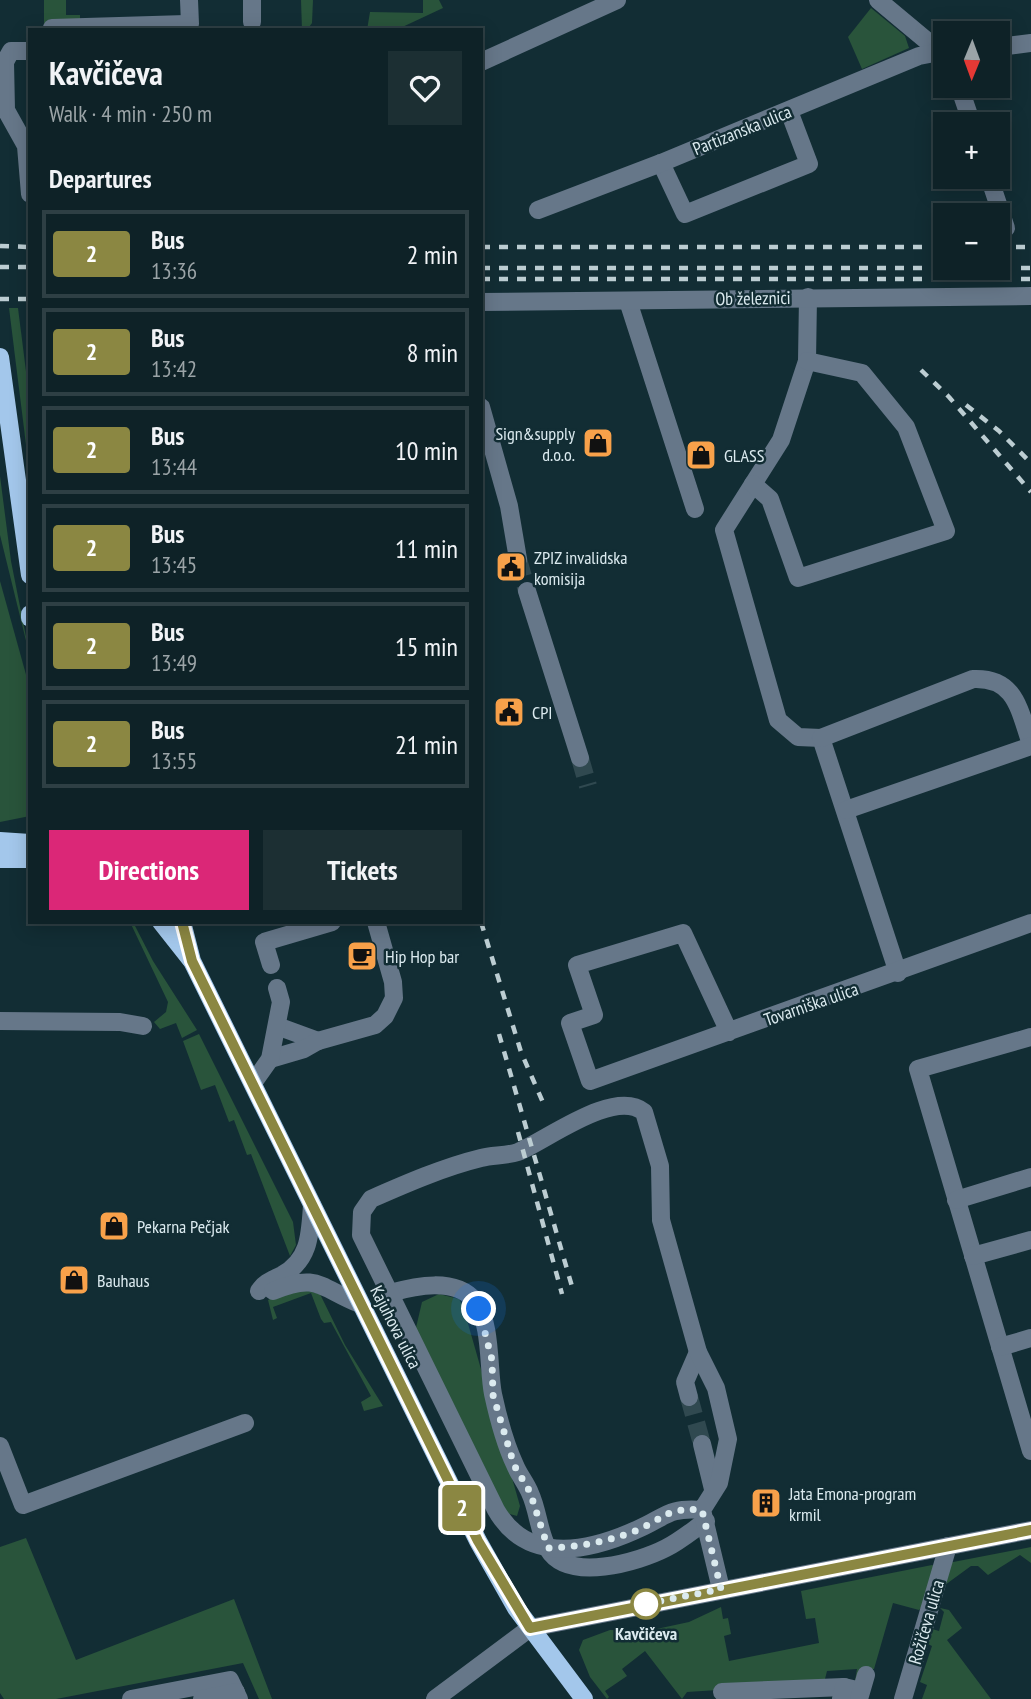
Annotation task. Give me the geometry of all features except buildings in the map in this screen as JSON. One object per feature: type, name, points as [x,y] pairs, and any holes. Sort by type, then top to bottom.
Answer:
[{"type":"main road","points":[[0,357],[28,560]]},
{"type":"main road","points":[[5,841],[28,835]]},
{"type":"main road","points":[[5,841],[28,843]]},
{"type":"main road","points":[[0,859],[28,859]]},
{"type":"main road","name":"Kajuhova ulica","points":[[163,924],[192,961],[478,1541],[530,1628],[584,1699]]},
{"type":"main road","name":"Kajuhova ulica","points":[[183,924],[192,961]]},
{"type":"street","points":[[52,28],[186,27],[190,24],[189,0]]},
{"type":"street","points":[[252,0],[252,22]]},
{"type":"street","points":[[483,61],[617,0]]},
{"type":"street","points":[[878,0],[933,43]]},
{"type":"street","points":[[1010,46],[1031,43]]},
{"type":"street","points":[[28,51],[11,51],[5,62],[6,110],[26,146],[28,170]]},
{"type":"street","name":"Partizanska ulica","points":[[538,210],[933,56]]},
{"type":"street","points":[[661,163],[685,214],[809,164],[789,111]]},
{"type":"street","points":[[808,297],[807,361],[780,440],[724,530],[778,720],[798,737],[821,738],[972,679],[986,678],[1000,683],[1013,694],[1031,745],[846,810]]},
{"type":"street","name":"Ob železnici","points":[[483,302],[808,297],[1029,301]]},
{"type":"street","points":[[628,301],[695,509]]},
{"type":"street","points":[[753,484],[770,499],[798,578],[946,531],[906,427],[862,373],[807,361]]},
{"type":"street","points":[[483,414],[509,506],[518,559]]},
{"type":"street","points":[[527,590],[580,758]]},
{"type":"street","points":[[821,738],[898,973]]},
{"type":"street","name":"Tovarniška ulica","points":[[729,1032],[683,933],[577,965],[594,1015],[570,1023],[590,1081],[898,973],[958,947],[1031,923]]},
{"type":"street","points":[[271,965],[264,942],[326,924]]},
{"type":"street","points":[[270,1059],[304,1049],[318,1041],[375,1025],[392,1007],[393,982],[377,924]]},
{"type":"street","points":[[253,1083],[270,1059],[281,1002],[277,988]]},
{"type":"street","points":[[0,1021],[120,1021],[143,1026]]},
{"type":"street","points":[[277,1026],[318,1041]]},
{"type":"street","points":[[1031,1037],[918,1069],[1031,1451]]},
{"type":"street","points":[[390,1293],[426,1286],[444,1286],[456,1289],[475,1301],[492,1360],[493,1395],[514,1465],[530,1492],[548,1548],[563,1562],[575,1566],[599,1567],[634,1560],[664,1549],[704,1515],[713,1489],[719,1483],[728,1439],[716,1388],[698,1352],[661,1220],[660,1166],[644,1112],[633,1105],[607,1109],[546,1136],[519,1152],[459,1165],[370,1199],[362,1212],[361,1235],[505,1525],[528,1544],[548,1548],[603,1542],[682,1508],[704,1515]]},
{"type":"street","points":[[957,1200],[1031,1177]]},
{"type":"street","points":[[312,1205],[309,1243],[301,1260],[289,1271],[264,1283],[259,1291],[270,1292],[297,1281],[311,1280],[360,1304]]},
{"type":"street","points":[[973,1256],[1031,1240]]},
{"type":"street","points":[[1000,1347],[1031,1338]]},
{"type":"street","points":[[689,1397],[684,1382],[698,1352]]},
{"type":"street","points":[[0,1446],[23,1505],[246,1423]]},
{"type":"street","points":[[702,1444],[713,1489]]},
{"type":"street","points":[[704,1515],[721,1589]]},
{"type":"street","points":[[435,1699],[530,1628],[1031,1530]]},
{"type":"street","name":"Rožičeva ulica","points":[[903,1699],[948,1546]]},
{"type":"street","points":[[131,1699],[230,1680],[237,1696],[202,1699]]},
{"type":"street","points":[[722,1692],[854,1690]]},
{"type":"green space","points":[[44,0],[66,0],[66,15],[80,15],[80,23],[44,25]]},
{"type":"green space","points":[[301,0],[313,0],[312,23],[308,28],[302,28]]},
{"type":"green space","points":[[423,0],[439,0],[443,8],[400,28],[367,28],[370,12],[423,13]]},
{"type":"green space","points":[[871,8],[905,36],[909,48],[862,69],[848,37]]},
{"type":"green space","points":[[9,308],[18,308],[28,387],[28,461]]},
{"type":"green space","points":[[0,476],[11,561],[28,649],[0,535]]},
{"type":"green space","points":[[0,581],[28,682],[28,816],[0,822]]},
{"type":"green space","points":[[131,924],[134,924],[153,961],[197,1030],[182,1038],[176,1023],[160,1029],[154,1022],[166,1012],[168,1002]]},
{"type":"green space","points":[[199,1034],[293,1222],[296,1245],[290,1256],[251,1154],[247,1155],[234,1120],[229,1122],[215,1085],[201,1090],[183,1041]]},
{"type":"green space","points":[[294,1287],[320,1294],[345,1345],[383,1406],[364,1411],[361,1402],[371,1396],[331,1322],[324,1323],[321,1319],[311,1293],[273,1307],[277,1318],[273,1320],[268,1300]]},
{"type":"green space","points":[[439,1294],[459,1299],[463,1306],[520,1506],[517,1516],[502,1512],[415,1332],[422,1302]]},
{"type":"green space","points":[[26,1538],[76,1660],[234,1599],[272,1699],[259,1699],[243,1663],[56,1699],[4,1699],[0,1693],[0,1547]]},
{"type":"green space","points":[[1031,1547],[1031,1563],[1020,1555],[988,1575],[978,1566],[971,1566],[945,1585],[948,1563]]},
{"type":"green space","points":[[935,1566],[926,1603],[919,1610],[893,1603],[874,1669],[862,1669],[855,1681],[857,1669],[827,1671],[824,1683],[687,1692],[682,1699],[645,1651],[622,1669],[627,1676],[605,1691],[609,1697],[607,1699],[590,1677],[579,1650],[583,1640],[610,1630],[647,1631],[689,1622],[721,1607],[723,1619],[728,1618],[731,1634],[724,1636],[729,1661],[819,1643],[815,1618],[806,1619],[801,1591]]},
{"type":"green space","points":[[940,1608],[949,1610],[962,1628],[947,1640],[991,1699],[922,1699],[927,1685],[920,1682],[932,1646],[928,1644],[932,1629],[939,1631],[944,1612]]},
{"type":"tunnel","points":[[518,559],[527,591]]},
{"type":"tunnel","points":[[580,758],[588,786]]},
{"type":"tunnel","points":[[689,1397],[702,1444]]},
{"type":"railway","points":[[0,246],[28,247]]},
{"type":"railway","points":[[483,247],[933,247]]},
{"type":"railway","points":[[1010,247],[1031,247]]},
{"type":"railway","points":[[0,267],[28,267]]},
{"type":"railway","points":[[483,268],[1031,268]]},
{"type":"railway","points":[[483,279],[1031,279]]},
{"type":"railway","points":[[0,299],[28,299]]},
{"type":"railway","points":[[921,370],[949,397],[1031,492]]},
{"type":"railway","points":[[966,405],[999,431],[1031,463]]},
{"type":"railway","points":[[482,924],[521,1052],[545,1107]]},
{"type":"railway","points":[[499,1034],[573,1290]]},
{"type":"railway","points":[[518,1132],[562,1294]]},
{"type":"bus line","name":"2","points":[[183,924],[192,961],[360,1304],[501,1585],[530,1628],[1031,1530]]},
{"type":"place","name":"Sign&supply d.o.o.","points":[[598,443]]},
{"type":"place","name":"GLASS","points":[[701,455]]},
{"type":"place","name":"ZPIZ invalidska komisija","points":[[511,567]]},
{"type":"place","name":"CPI","points":[[509,712]]},
{"type":"place","name":"Hip Hop bar","points":[[362,956]]},
{"type":"place","name":"Pekarna Pečjak","points":[[114,1226]]},
{"type":"place","name":"Bauhaus","points":[[74,1280]]},
{"type":"place","name":"Jata Emona-program krmil","points":[[766,1503]]},
{"type":"place","name":"Kavčičeva","points":[[646,1604]]},
{"type":"route","points":[[479,1309],[492,1360],[493,1395],[514,1465],[530,1492],[548,1548],[603,1542],[636,1530],[655,1517],[682,1508],[702,1510],[721,1589],[646,1604]]}]
